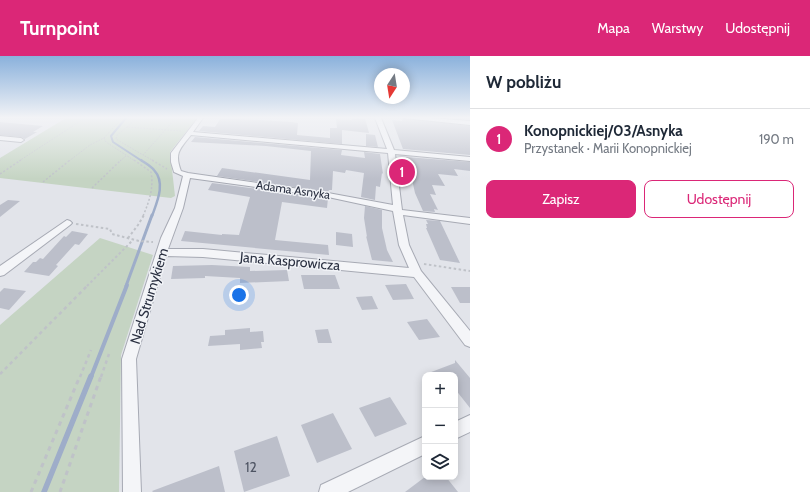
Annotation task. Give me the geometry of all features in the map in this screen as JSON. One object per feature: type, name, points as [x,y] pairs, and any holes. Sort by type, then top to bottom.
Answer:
[{"type":"street","points":[[4,138],[21,140]]},
{"type":"street","name":"Nad Strumykiem","points":[[132,492],[129,359],[162,252],[178,208],[182,174],[174,162],[174,153],[185,138]]},
{"type":"street","points":[[257,138],[470,159]]},
{"type":"street","points":[[386,138],[391,151],[398,211],[404,245],[448,315],[470,341]]},
{"type":"street","name":"Adama Asnyka","points":[[182,174],[328,195],[398,211],[470,221]]},
{"type":"street","points":[[0,272],[66,223]]},
{"type":"street","name":"Jana Kasprowicza","points":[[162,252],[203,253],[419,268]]},
{"type":"street","points":[[458,430],[470,424]]},
{"type":"street","points":[[328,492],[422,446]]},
{"type":"path","points":[[0,174],[54,138]]},
{"type":"path","points":[[43,182],[90,145],[103,138]]},
{"type":"path","points":[[104,138],[106,142],[151,172],[151,196],[133,234],[128,238]]},
{"type":"path","points":[[116,138],[172,171],[182,174]]},
{"type":"path","points":[[143,155],[158,138]]},
{"type":"path","points":[[92,188],[126,156]]},
{"type":"path","points":[[66,223],[110,229],[112,234],[146,242]]},
{"type":"path","points":[[0,374],[133,240]]},
{"type":"path","points":[[419,268],[470,271]]},
{"type":"path","points":[[31,492],[91,350]]},
{"type":"path","points":[[60,492],[76,449],[92,398],[110,354]]},
{"type":"green space","points":[[32,138],[181,138],[170,152],[175,196],[171,198],[0,178],[0,158]]},
{"type":"green space","points":[[100,238],[153,255],[121,355],[119,492],[0,492],[0,325]]},
{"type":"building","points":[[194,138],[210,138],[342,150],[341,155],[365,158],[364,152],[380,154],[383,174],[382,173],[380,187],[376,186],[375,200],[361,197],[364,173],[346,170],[345,173],[333,171],[332,190],[329,190],[328,192],[217,176],[222,168],[310,180],[311,151],[266,146],[191,142]]},
{"type":"building","points":[[280,138],[342,138],[342,144]]},
{"type":"building","points":[[366,138],[376,138],[378,147],[366,146]]},
{"type":"building","points":[[399,138],[470,138],[470,155],[403,149]]},
{"type":"building","points":[[404,158],[470,162],[470,171],[454,169],[458,176],[438,174],[445,186],[432,185],[436,195],[430,194],[438,210],[434,209],[435,212],[423,211],[415,193],[411,175]]},
{"type":"building","points":[[212,183],[328,198],[327,208],[282,202],[275,240],[328,245],[329,255],[181,241],[185,231],[222,235],[239,235],[250,197],[208,190]]},
{"type":"building","points":[[8,200],[20,201],[0,217],[0,205]]},
{"type":"building","points":[[365,206],[382,210],[382,228],[387,250],[393,262],[372,260],[366,236],[367,237],[364,218]]},
{"type":"building","points":[[426,220],[440,221],[460,263],[440,260],[426,228],[426,224],[428,224]]},
{"type":"building","points":[[72,231],[88,234],[79,245],[75,244],[56,265],[58,266],[49,276],[24,272],[33,262],[36,262],[40,258],[43,259],[64,236],[66,237]]},
{"type":"building","points":[[336,232],[352,234],[353,247],[336,245]]},
{"type":"building","points":[[212,265],[250,267],[250,271],[287,270],[289,281],[240,283],[240,278],[205,276],[205,278],[171,279],[173,266]]},
{"type":"building","points":[[301,275],[335,275],[340,289],[304,289]]},
{"type":"building","points":[[406,284],[414,299],[393,300],[385,285]]},
{"type":"building","points":[[451,287],[470,287],[470,303],[460,303]]},
{"type":"building","points":[[4,288],[26,291],[9,310],[0,308],[0,292]]},
{"type":"building","points":[[372,296],[378,309],[362,310],[356,297]]},
{"type":"building","points":[[427,319],[440,337],[419,340],[407,322]]},
{"type":"building","points":[[250,328],[250,332],[263,331],[264,342],[261,342],[262,348],[240,350],[240,344],[208,346],[210,336],[225,335],[225,330]]},
{"type":"building","points":[[328,329],[332,343],[318,343],[315,330]]},
{"type":"building","points":[[455,360],[470,378],[470,408],[458,393],[458,372],[431,372],[455,363]]},
{"type":"building","points":[[390,397],[407,424],[375,437],[359,408]]},
{"type":"building","points":[[333,413],[352,449],[317,463],[301,425]]},
{"type":"building","points":[[277,436],[290,476],[244,492],[234,451]]},
{"type":"building","points":[[219,466],[225,492],[152,491]]},
{"type":"building","points":[[422,479],[448,480],[458,492],[405,492]]},
{"type":"waterway","points":[[112,138],[113,142],[142,161]]},
{"type":"waterway","points":[[141,160],[150,166],[158,175],[160,187],[152,216]]},
{"type":"waterway","points":[[126,286],[152,215]]},
{"type":"waterway","points":[[91,377],[127,285]]},
{"type":"waterway","points":[[44,492],[91,376]]},
{"type":"place","name":"Konopnickiej/03/Asnyka","points":[[402,172]]}]
